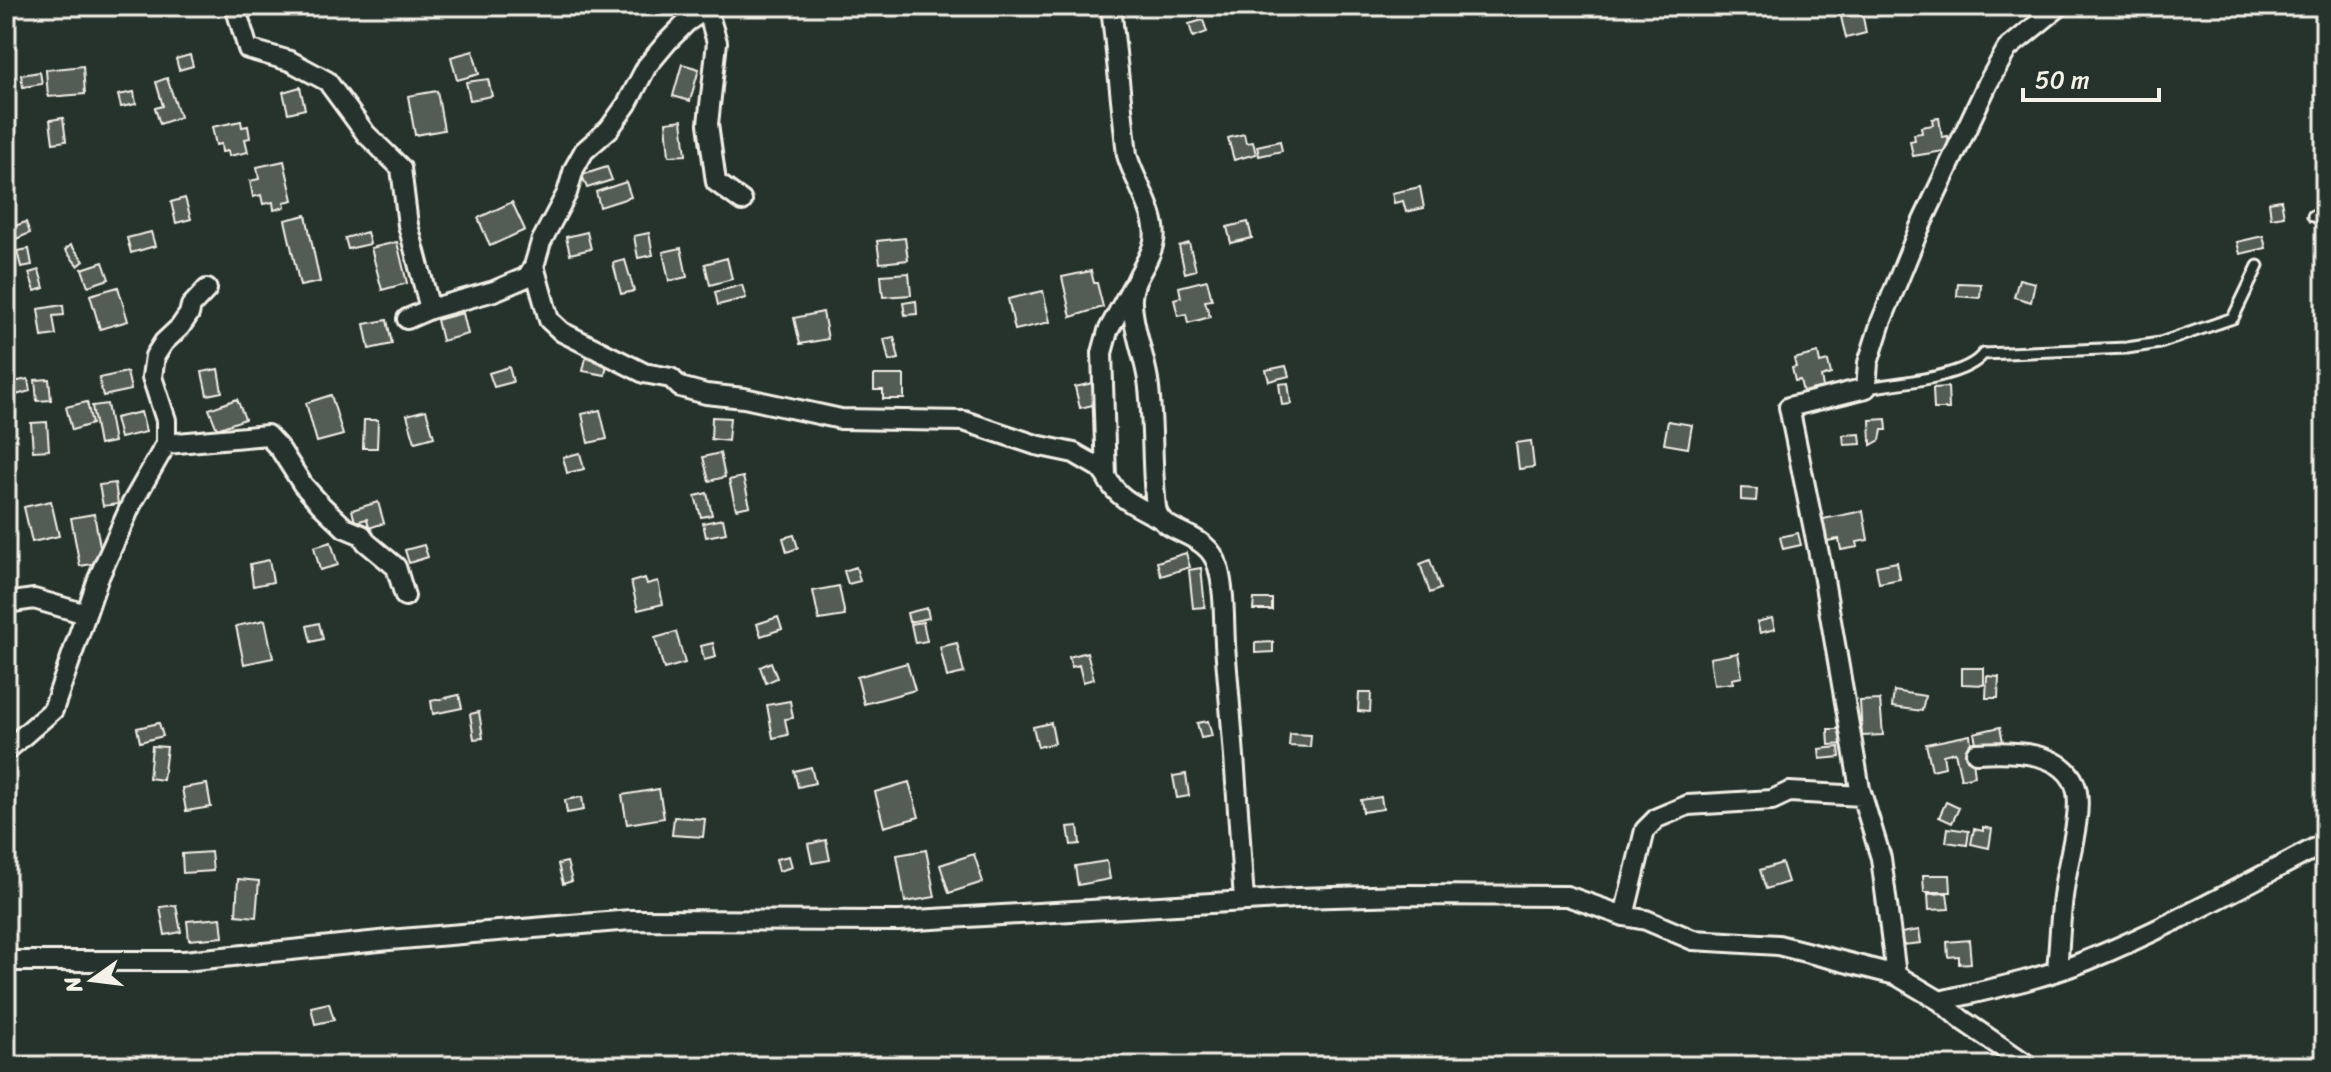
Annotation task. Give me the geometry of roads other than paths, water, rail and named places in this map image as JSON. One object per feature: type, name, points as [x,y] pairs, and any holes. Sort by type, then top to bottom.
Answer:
[{"type":"street","points":[[235,6],[248,49],[290,61],[327,81],[366,134],[401,168],[408,225],[430,309]]},
{"type":"street","points":[[1106,476],[1102,353],[1108,331],[1148,261],[1155,239],[1153,221],[1127,155],[1111,6]]},
{"type":"street","points":[[1896,975],[1881,858],[1862,796],[1823,574],[1789,407],[1866,388],[1868,363],[1881,322],[1919,229],[1988,83],[2007,49],[2060,6]]},
{"type":"street","points":[[407,319],[527,277],[584,151],[609,129],[627,104],[647,66],[668,41],[687,22],[708,8],[717,42],[708,124],[716,182],[742,201]]},
{"type":"street","points":[[534,266],[549,320],[562,332],[644,373],[671,378],[680,387],[706,394],[779,404],[841,419],[964,421],[1036,445],[1074,453],[1100,468],[1121,498],[1203,543],[1212,553],[1222,586],[1244,901]]},
{"type":"street","points":[[1135,281],[1131,299],[1148,380],[1159,518]]},
{"type":"street","points":[[7,747],[53,710],[118,534],[166,444],[166,420],[152,377],[155,356],[207,289]]},
{"type":"street","points":[[166,444],[267,435],[322,506],[345,528],[362,535],[396,567],[405,596]]},
{"type":"street","points":[[6,603],[34,599],[86,614]]},
{"type":"street","points":[[1976,753],[2008,751],[2036,754],[2064,769],[2077,790],[2057,970]]},
{"type":"street","points":[[1624,916],[1645,830],[1657,818],[1688,805],[1772,800],[1789,792],[1862,796]]},
{"type":"street","points":[[1940,1001],[2015,984],[2085,961],[2143,937],[2325,843]]},
{"type":"street","points":[[6,961],[184,961],[631,920],[899,921],[1244,901],[1407,895],[1567,896],[1624,916],[1646,920],[1693,940],[1778,945],[1896,975],[1940,1001],[2029,1066]]},
{"type":"lane","points":[[2313,216],[2325,220]]},
{"type":"lane","points":[[1866,388],[1951,373],[1978,362],[1983,354],[2127,348],[2160,343],[2233,318],[2258,266]]}]
